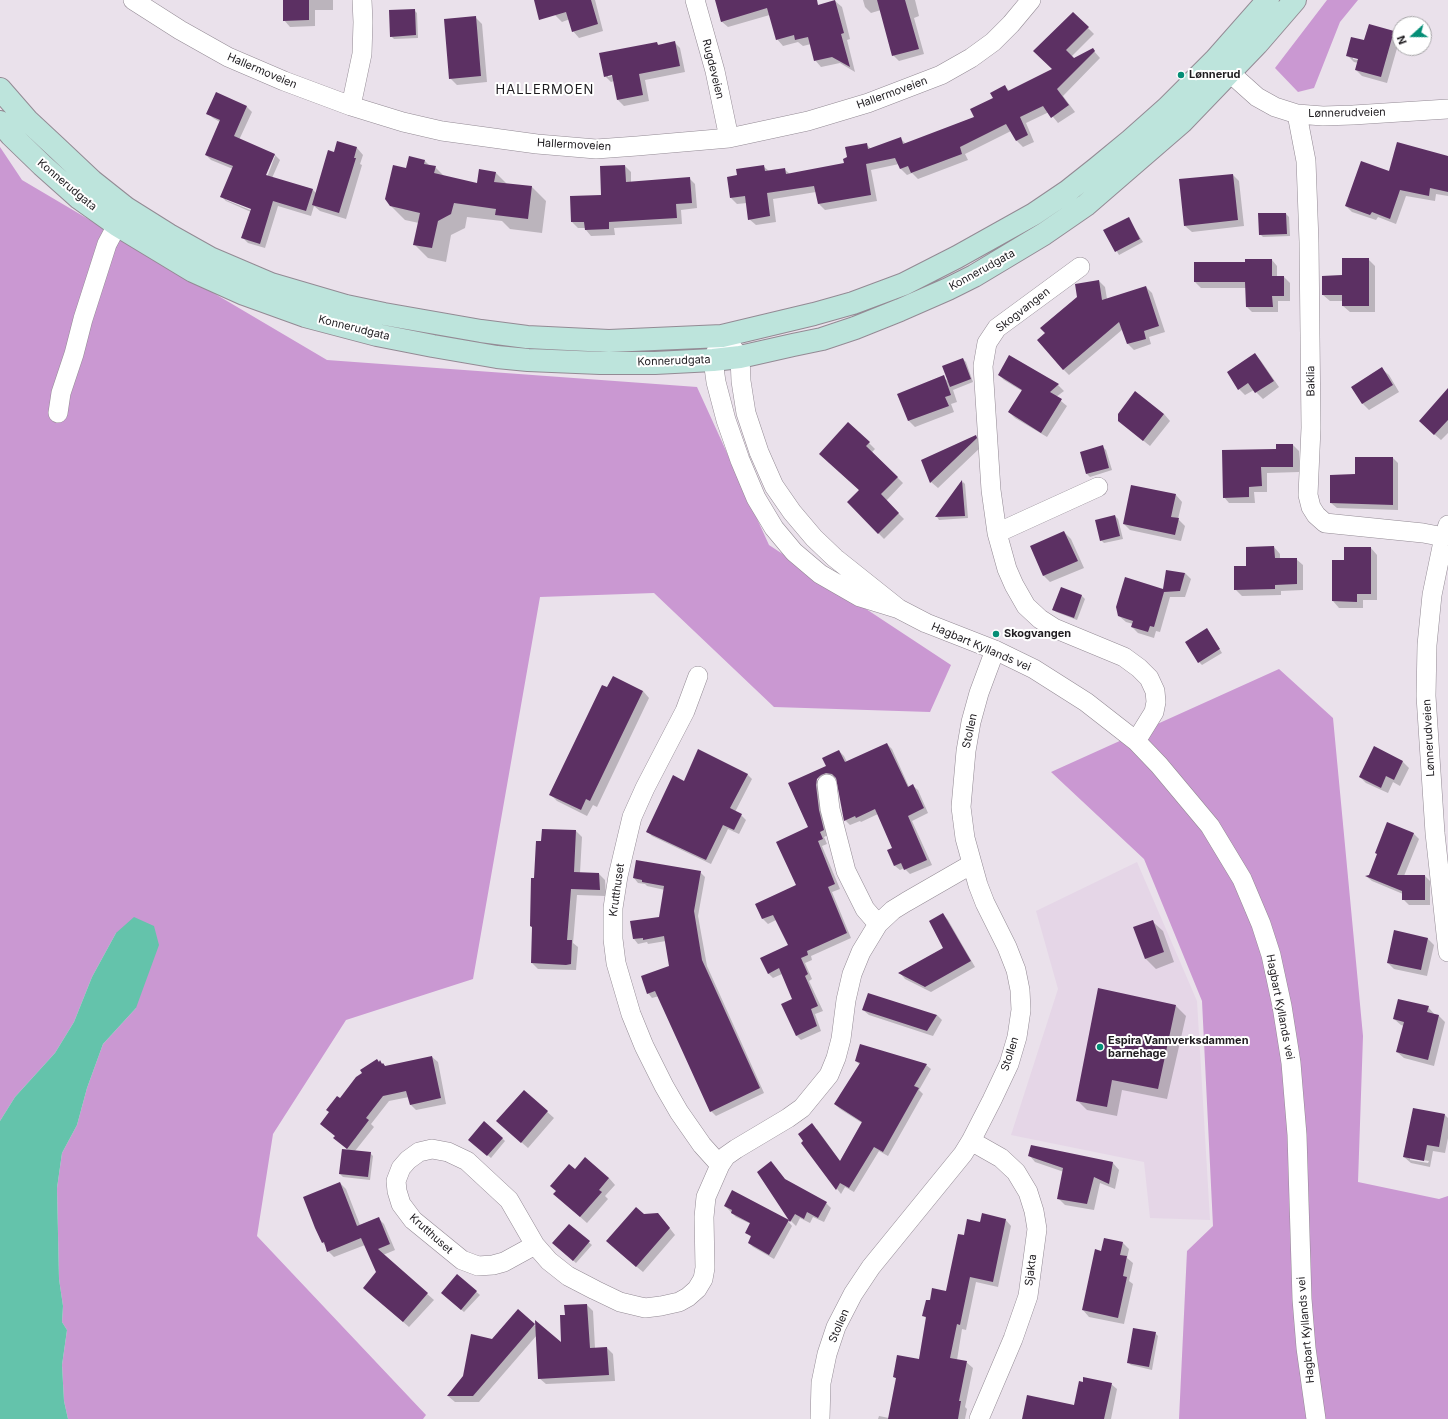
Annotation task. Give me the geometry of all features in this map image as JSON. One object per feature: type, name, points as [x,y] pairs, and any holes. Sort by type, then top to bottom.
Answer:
[{"type":"main road","name":"Konnerudgata","points":[[0,89],[27,120],[92,181],[122,217],[193,271],[244,294],[305,316],[377,335],[440,348],[498,357],[528,360],[600,363],[655,363],[713,360],[740,357],[822,338],[855,328],[948,289],[1004,259],[1044,234],[1086,205],[1182,122],[1223,66],[1268,0]]},
{"type":"main road","name":"Konnerudgata","points":[[0,122],[42,166],[80,198],[122,217],[169,235],[239,272],[271,284],[346,306],[369,311],[467,329],[534,338],[609,341],[722,336],[814,314],[852,303],[904,284],[957,257],[1034,214],[1068,191],[1131,140],[1167,108],[1223,66],[1295,0]]},
{"type":"street","name":"Hallermoveien","points":[[133,0],[180,30],[228,57],[284,81],[351,106],[403,122],[442,131],[537,144],[596,149],[729,138],[808,121],[897,93],[941,75],[971,58],[993,42],[1011,24],[1031,0]]},
{"type":"street","points":[[351,106],[362,54],[362,0]]},
{"type":"street","name":"Rugdeveien","points":[[695,0],[715,71],[729,138]]},
{"type":"street","name":"Lønnerudveien","points":[[1223,66],[1257,97],[1275,107],[1296,114],[1323,116],[1448,109]]},
{"type":"street","name":"Baklia","points":[[1296,114],[1306,161],[1311,413],[1308,495],[1311,507],[1316,515],[1325,523],[1423,533],[1446,531]]},
{"type":"street","points":[[58,413],[61,393],[107,244],[122,217]]},
{"type":"street","name":"Skogvangen","points":[[1080,267],[997,328],[987,343],[983,366],[991,490],[998,533],[1007,569],[1026,606],[1040,619],[1054,628],[1124,657],[1139,668],[1148,678],[1155,691],[1156,702],[1154,712],[1136,740]]},
{"type":"street","points":[[722,336],[740,357]]},
{"type":"street","name":"Hagbart Kyllands vei","points":[[722,336],[713,360],[716,382],[726,420],[740,460],[756,498],[774,528],[794,552],[820,574],[860,598],[899,609]]},
{"type":"street","name":"Hagbart Kyllands vei","points":[[740,357],[741,381],[746,413],[759,452],[774,486],[792,512],[814,538],[835,558],[899,609],[926,623],[995,650],[1034,669],[1074,694],[1136,740],[1160,765],[1210,826],[1242,879],[1261,924],[1271,955],[1282,1006],[1291,1063],[1297,1136],[1302,1299],[1306,1348],[1316,1419]]},
{"type":"street","points":[[998,533],[1098,487]]},
{"type":"street","name":"Lønnerudveien","points":[[1446,531],[1432,595],[1427,645],[1426,696],[1436,833],[1448,952]]},
{"type":"street","name":"Stollen","points":[[820,1419],[821,1383],[827,1354],[836,1327],[853,1294],[871,1267],[948,1174],[971,1141],[1009,1064],[1017,1037],[1021,1010],[1020,990],[1016,970],[1007,946],[985,903],[978,884],[965,838],[961,807],[966,751],[979,693],[995,650]]},
{"type":"street","name":"Krutthuset","points":[[698,676],[685,711],[645,788],[632,817],[618,876],[613,908],[613,939],[618,970],[631,1014],[644,1046],[664,1086],[680,1112],[702,1145],[720,1165]]},
{"type":"street","points":[[827,784],[832,816],[846,871],[865,909],[878,924]]},
{"type":"street","name":"Krutthuset","points":[[535,1245],[504,1262],[492,1265],[478,1266],[462,1260],[413,1220],[402,1204],[397,1191],[396,1181],[401,1168],[408,1160],[419,1152],[432,1149],[448,1152],[467,1161],[509,1200],[535,1245],[549,1261],[568,1276],[620,1302],[645,1308],[679,1302],[688,1297],[697,1289],[703,1279],[705,1268],[704,1217],[706,1197],[720,1165],[726,1156],[736,1149],[802,1108],[829,1075],[836,1058],[841,1039],[846,1000],[852,974],[861,952],[878,924],[906,902],[972,864]]},
{"type":"street","name":"Sjakta","points":[[971,1141],[1001,1158],[1016,1172],[1028,1192],[1034,1211],[1036,1228],[1028,1296],[1013,1339],[979,1419]]},
{"type":"shaded area","points":[[1327,0],[1358,0],[1340,22],[1314,88],[1298,92],[1275,68]]},
{"type":"shaded area","points":[[0,147],[22,180],[327,360],[697,387],[769,545],[951,665],[930,712],[774,707],[654,593],[540,597],[473,979],[346,1020],[273,1134],[257,1236],[426,1415],[423,1419],[68,1419],[64,1401],[62,1365],[67,1330],[62,1322],[63,1306],[59,1279],[57,1188],[62,1153],[77,1125],[87,1088],[103,1044],[136,1008],[116,933],[92,977],[74,1022],[55,1053],[15,1097],[0,1121]]},
{"type":"shaded area","points":[[1279,669],[1333,718],[1363,1036],[1358,1182],[1439,1199],[1448,1196],[1448,1419],[1179,1419],[1187,1251],[1213,1226],[1202,1001],[1144,859],[1051,772]]},
{"type":"shaded area","points":[[1137,862],[1197,1001],[1210,1220],[1150,1218],[1144,1162],[1011,1135],[1058,989],[1036,911]]},
{"type":"shaded area","points":[[134,917],[154,926],[159,945],[136,1008],[103,1044],[87,1088],[77,1125],[62,1153],[57,1188],[59,1279],[63,1306],[62,1322],[67,1330],[62,1365],[64,1401],[68,1419],[0,1419],[0,1121],[15,1097],[55,1053],[74,1022],[92,977],[116,933]]},
{"type":"building","points":[[283,0],[309,0],[309,20],[283,21]]},
{"type":"building","points":[[534,0],[591,0],[598,24],[572,32],[566,12],[539,20]]},
{"type":"building","points":[[715,0],[817,0],[818,5],[835,0],[844,33],[841,34],[850,67],[832,57],[814,61],[808,37],[795,40],[794,35],[776,40],[767,8],[721,22]]},
{"type":"building","points":[[877,0],[905,0],[919,49],[892,56]]},
{"type":"building","points":[[415,9],[416,35],[390,37],[389,10]]},
{"type":"building","points":[[1073,12],[1089,27],[1066,50],[1074,58],[1093,48],[1095,51],[1057,89],[1069,105],[1051,118],[1043,106],[1020,117],[1028,135],[1016,141],[1006,124],[960,147],[962,154],[911,173],[908,166],[900,169],[895,158],[866,164],[871,195],[818,204],[814,186],[767,193],[770,216],[748,220],[745,196],[730,198],[727,177],[737,175],[736,169],[764,165],[765,171],[785,168],[786,174],[844,163],[843,159],[847,157],[845,147],[867,143],[868,149],[901,137],[903,144],[974,117],[970,109],[993,98],[990,93],[1005,85],[1008,91],[1052,69],[1033,51]]},
{"type":"building","points":[[476,16],[481,76],[449,79],[444,19]]},
{"type":"building","points":[[1369,24],[1392,30],[1392,38],[1381,77],[1355,70],[1358,59],[1346,56],[1351,37],[1364,40]]},
{"type":"building","points":[[675,41],[680,66],[639,74],[643,95],[617,100],[612,75],[604,77],[599,53],[657,42],[658,45]]},
{"type":"building","points":[[216,92],[247,106],[234,136],[275,154],[266,175],[313,189],[306,211],[273,201],[260,244],[241,238],[251,209],[220,197],[233,166],[205,155],[220,120],[206,114]]},
{"type":"building","points":[[337,141],[357,147],[354,158],[356,158],[339,213],[312,205],[328,150],[334,152]]},
{"type":"building","points":[[1397,142],[1448,156],[1448,192],[1430,188],[1429,196],[1400,190],[1390,219],[1372,212],[1370,215],[1345,206],[1361,161],[1389,171]]},
{"type":"building","points":[[409,156],[425,160],[424,164],[436,166],[434,173],[477,183],[479,169],[496,172],[494,182],[532,186],[528,219],[495,215],[496,209],[454,203],[451,214],[438,221],[432,248],[413,245],[420,213],[390,206],[385,199],[393,165],[406,168]]},
{"type":"building","points":[[625,165],[626,182],[690,177],[692,203],[676,204],[677,218],[609,222],[609,229],[585,230],[584,222],[571,222],[570,196],[601,195],[600,166]]},
{"type":"building","points":[[1233,174],[1238,220],[1184,226],[1179,179]]},
{"type":"building","points":[[1258,213],[1286,213],[1287,234],[1259,235]]},
{"type":"building","points":[[1129,217],[1140,239],[1115,252],[1103,230]]},
{"type":"building","points":[[1342,258],[1369,258],[1369,306],[1342,306],[1342,295],[1322,295],[1322,276],[1342,275]]},
{"type":"building","points":[[1245,259],[1272,259],[1272,276],[1284,276],[1284,296],[1272,296],[1273,307],[1246,307],[1245,282],[1194,282],[1194,262],[1245,262]]},
{"type":"building","points":[[1099,280],[1102,300],[1146,286],[1159,326],[1144,331],[1146,339],[1127,344],[1119,322],[1063,370],[1037,340],[1045,333],[1040,328],[1077,297],[1075,284]]},
{"type":"building","points":[[1255,353],[1274,381],[1255,393],[1248,383],[1238,390],[1227,372]]},
{"type":"building","points":[[1009,355],[1059,384],[1050,392],[1062,399],[1041,433],[1008,412],[1022,390],[998,375]]},
{"type":"building","points":[[963,358],[971,379],[950,387],[942,366]]},
{"type":"building","points":[[1382,367],[1393,385],[1362,404],[1351,387]]},
{"type":"building","points":[[944,375],[951,395],[945,397],[949,406],[908,421],[897,394]]},
{"type":"building","points":[[1448,388],[1448,420],[1434,435],[1419,421]]},
{"type":"building","points":[[1135,391],[1164,414],[1143,441],[1118,421],[1118,414]]},
{"type":"building","points":[[848,422],[870,442],[866,446],[898,477],[881,494],[899,513],[878,534],[847,502],[859,490],[819,454]]},
{"type":"building","points":[[976,435],[977,438],[930,483],[921,460]]},
{"type":"building","points":[[1276,444],[1293,444],[1293,467],[1261,467],[1262,486],[1249,487],[1249,497],[1223,498],[1222,450],[1276,449]]},
{"type":"building","points":[[1103,445],[1109,468],[1086,474],[1080,452]]},
{"type":"building","points":[[1355,457],[1393,457],[1393,505],[1330,503],[1330,475],[1355,474]]},
{"type":"building","points":[[962,480],[965,516],[935,517]]},
{"type":"building","points":[[1131,485],[1176,494],[1171,517],[1179,518],[1175,535],[1123,524]]},
{"type":"building","points":[[1115,515],[1120,536],[1100,541],[1095,520]]},
{"type":"building","points":[[1064,531],[1078,561],[1043,576],[1030,546]]},
{"type":"building","points":[[1274,546],[1275,558],[1297,558],[1297,584],[1275,585],[1275,589],[1234,590],[1234,566],[1246,566],[1246,547]]},
{"type":"building","points":[[1344,547],[1371,547],[1371,594],[1357,594],[1357,602],[1332,601],[1332,560],[1344,560]]},
{"type":"building","points":[[1166,570],[1185,573],[1180,591],[1164,592],[1154,627],[1150,626],[1148,632],[1131,627],[1133,621],[1118,616],[1116,607],[1125,577],[1163,589]]},
{"type":"building","points":[[1061,587],[1082,595],[1074,618],[1052,610]]},
{"type":"building","points":[[1207,628],[1220,649],[1198,663],[1185,642]]},
{"type":"building","points":[[613,676],[643,691],[590,801],[586,799],[581,810],[549,795],[602,685],[607,687]]},
{"type":"building","points":[[887,743],[908,787],[913,784],[924,808],[908,816],[927,860],[904,870],[901,863],[894,866],[887,850],[892,848],[875,809],[856,818],[855,816],[844,821],[836,778],[832,774],[826,773],[817,779],[816,785],[819,810],[824,830],[820,832],[823,839],[818,841],[835,884],[828,887],[847,933],[807,951],[808,955],[801,958],[808,974],[805,976],[818,1006],[811,1009],[817,1026],[796,1036],[781,1004],[792,999],[779,968],[768,974],[760,958],[788,945],[773,915],[762,919],[755,904],[796,885],[776,842],[808,827],[788,783],[826,766],[822,758],[839,750],[845,762]]},
{"type":"building","points":[[1374,746],[1403,761],[1394,780],[1386,776],[1381,788],[1359,777]]},
{"type":"building","points":[[698,749],[748,774],[730,808],[742,814],[734,830],[723,825],[706,860],[646,832],[673,775],[684,781]]},
{"type":"building","points":[[1387,822],[1414,833],[1397,875],[1425,875],[1425,900],[1402,900],[1402,891],[1365,876],[1369,875],[1377,854],[1375,853]]},
{"type":"building","points":[[542,829],[576,830],[574,872],[599,873],[600,890],[571,889],[567,940],[572,940],[571,964],[566,965],[531,963],[531,878],[534,878],[536,841],[541,841]]},
{"type":"building","points":[[636,860],[701,871],[694,911],[702,960],[760,1088],[710,1112],[655,991],[647,994],[641,976],[669,966],[664,936],[643,940],[643,938],[633,939],[630,921],[659,917],[664,886],[642,882],[642,880],[633,878]]},
{"type":"building","points":[[943,913],[971,961],[925,987],[898,973],[943,948],[929,921]]},
{"type":"building","points":[[1153,920],[1164,952],[1145,959],[1133,927]]},
{"type":"building","points":[[1394,930],[1428,938],[1421,970],[1387,963]]},
{"type":"building","points":[[1098,988],[1176,1005],[1158,1089],[1112,1080],[1107,1107],[1076,1101]]},
{"type":"building","points":[[868,993],[937,1015],[927,1031],[862,1010]]},
{"type":"building","points":[[1398,999],[1429,1006],[1427,1012],[1439,1015],[1428,1060],[1396,1052],[1404,1022],[1393,1019]]},
{"type":"building","points":[[860,1044],[927,1064],[914,1086],[919,1088],[883,1152],[874,1147],[849,1188],[840,1183],[836,1190],[801,1143],[803,1141],[798,1134],[812,1123],[840,1161],[862,1122],[834,1104],[860,1063],[855,1061]]},
{"type":"building","points":[[432,1056],[441,1098],[410,1105],[406,1091],[383,1096],[366,1118],[369,1120],[347,1149],[333,1138],[335,1136],[320,1124],[329,1112],[326,1110],[337,1096],[340,1098],[356,1077],[362,1073],[360,1070],[377,1059],[379,1062],[380,1060],[385,1066]]},
{"type":"building","points":[[524,1090],[548,1111],[521,1143],[496,1121]]},
{"type":"building","points":[[1413,1108],[1445,1114],[1439,1147],[1427,1145],[1424,1161],[1403,1157]]},
{"type":"building","points":[[484,1121],[503,1138],[487,1156],[468,1140]]},
{"type":"building","points":[[1031,1145],[1113,1162],[1109,1184],[1094,1177],[1087,1204],[1057,1199],[1063,1168],[1028,1156]]},
{"type":"building","points":[[342,1149],[371,1152],[368,1177],[339,1174]]},
{"type":"building","points":[[585,1157],[609,1178],[599,1190],[602,1192],[580,1217],[553,1194],[556,1191],[550,1186],[569,1164],[575,1169]]},
{"type":"building","points":[[771,1161],[785,1179],[827,1202],[818,1218],[807,1212],[804,1219],[795,1214],[790,1222],[757,1172]]},
{"type":"building","points":[[340,1182],[357,1226],[379,1217],[390,1244],[378,1249],[428,1293],[403,1322],[363,1288],[376,1272],[361,1238],[327,1252],[324,1242],[322,1243],[315,1228],[303,1197]]},
{"type":"building","points":[[732,1190],[789,1220],[769,1255],[748,1243],[751,1236],[745,1233],[750,1223],[731,1213],[732,1210],[724,1206]]},
{"type":"building","points":[[636,1207],[644,1214],[658,1213],[670,1228],[636,1267],[606,1241]]},
{"type":"building","points":[[982,1213],[1006,1219],[993,1282],[970,1277],[960,1325],[957,1324],[950,1358],[967,1361],[959,1401],[961,1401],[958,1419],[888,1419],[896,1378],[893,1377],[897,1355],[919,1359],[926,1317],[922,1316],[926,1300],[930,1300],[932,1288],[946,1291],[958,1234],[964,1235],[967,1219],[980,1222]]},
{"type":"building","points":[[569,1224],[590,1241],[573,1261],[552,1243]]},
{"type":"building","points":[[1104,1238],[1123,1242],[1120,1255],[1127,1256],[1123,1276],[1127,1277],[1118,1318],[1082,1310],[1095,1249],[1101,1251]]},
{"type":"building","points":[[457,1274],[477,1291],[461,1310],[441,1293]]},
{"type":"building","points":[[587,1304],[590,1348],[607,1347],[609,1375],[538,1379],[535,1320],[561,1342],[560,1315],[565,1315],[564,1305]]},
{"type":"building","points":[[518,1309],[535,1324],[473,1396],[447,1396],[463,1376],[471,1334],[492,1339]]},
{"type":"building","points":[[1133,1328],[1156,1332],[1149,1367],[1127,1363]]},
{"type":"building","points":[[1083,1377],[1112,1383],[1104,1419],[1022,1419],[1027,1395],[1074,1405],[1079,1381],[1083,1382]]},
{"type":"place","name":"Lønnerud","points":[[1181,75]]},
{"type":"place","name":"Skogvangen","points":[[996,634]]},
{"type":"place","name":"Espira Vannverksdammen barnehage","points":[[1100,1047]]},
{"type":"district","name":"HALLERMOEN","points":[[545,90]]}]
